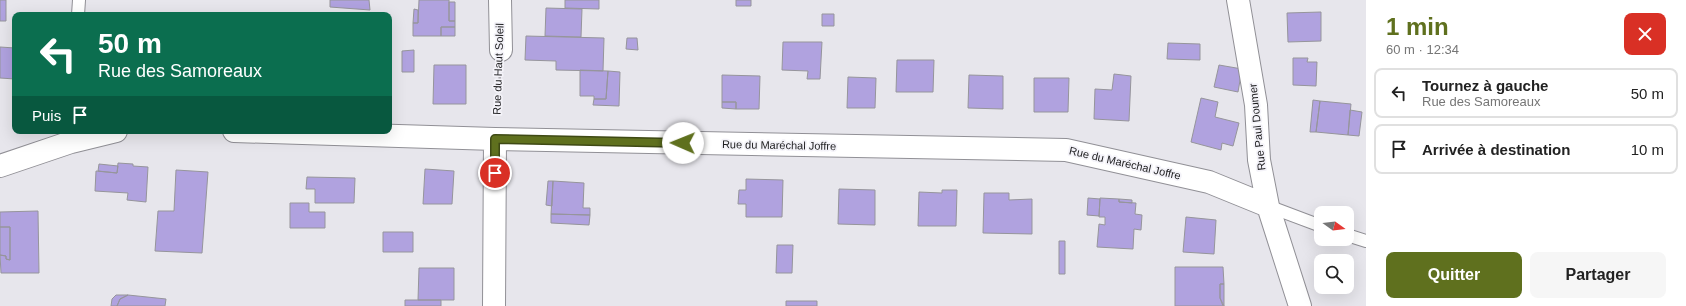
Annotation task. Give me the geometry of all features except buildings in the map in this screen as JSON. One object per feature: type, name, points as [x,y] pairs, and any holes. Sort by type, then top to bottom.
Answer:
[{"type":"street","name":"Rue du Haut Soleil","points":[[500,0],[501,50]]},
{"type":"street","name":"Rue Paul Doumer","points":[[1238,0],[1256,105],[1259,160],[1268,206],[1300,306]]},
{"type":"street","points":[[0,166],[71,136],[89,134]]},
{"type":"street","name":"Rue du Maréchal Joffre","points":[[332,134],[495,139],[1066,150],[1209,182],[1268,206]]},
{"type":"street","points":[[494,306],[495,139]]},
{"type":"lane","points":[[78,12],[79,0]]},
{"type":"lane","points":[[1268,206],[1314,223]]},
{"type":"lane","points":[[1354,237],[1366,241]]},
{"type":"path","name":"Rue du Haut Soleil","points":[[495,139],[501,50]]},
{"type":"route","points":[[495,173],[495,139],[683,143]]}]
